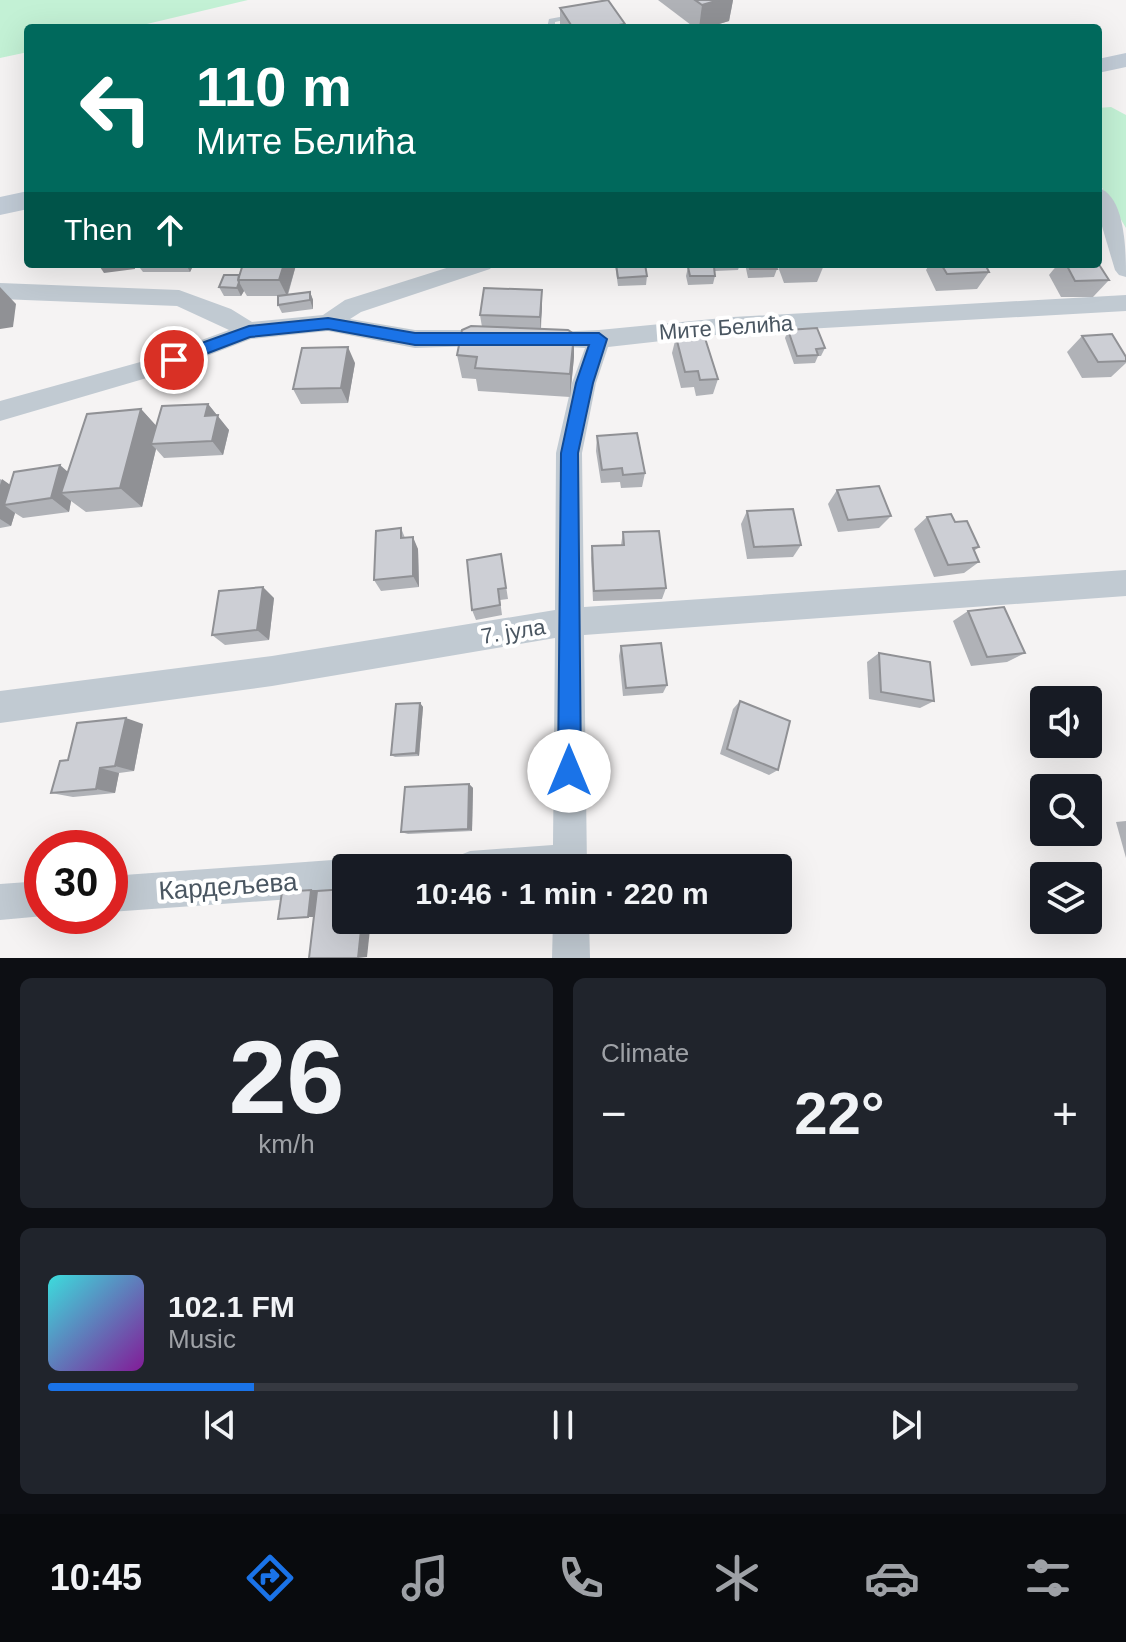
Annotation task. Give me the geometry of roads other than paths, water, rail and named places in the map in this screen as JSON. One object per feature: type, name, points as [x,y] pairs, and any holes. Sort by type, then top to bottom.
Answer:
[{"type":"main road","points":[[1102,65],[1126,60]]},
{"type":"main road","points":[[0,206],[24,201]]},
{"type":"street","points":[[1102,202],[1126,270]]},
{"type":"street","points":[[0,411],[149,369],[249,331],[328,323],[353,306],[471,268]]},
{"type":"street","points":[[0,291],[179,298],[223,315],[249,331]]},
{"type":"street","name":"Мите Белића","points":[[328,323],[415,339],[599,339],[733,325],[1126,303]]},
{"type":"street","points":[[570,854],[569,453],[584,383],[599,339]]},
{"type":"street","name":"7. јула","points":[[0,707],[272,671],[568,622],[1126,583]]},
{"type":"street","name":"Кардељева","points":[[128,893],[332,878]]},
{"type":"street","points":[[0,902],[24,900]]},
{"type":"street","points":[[571,934],[571,958]]},
{"type":"lane","points":[[552,24],[559,18],[582,15]]}]
